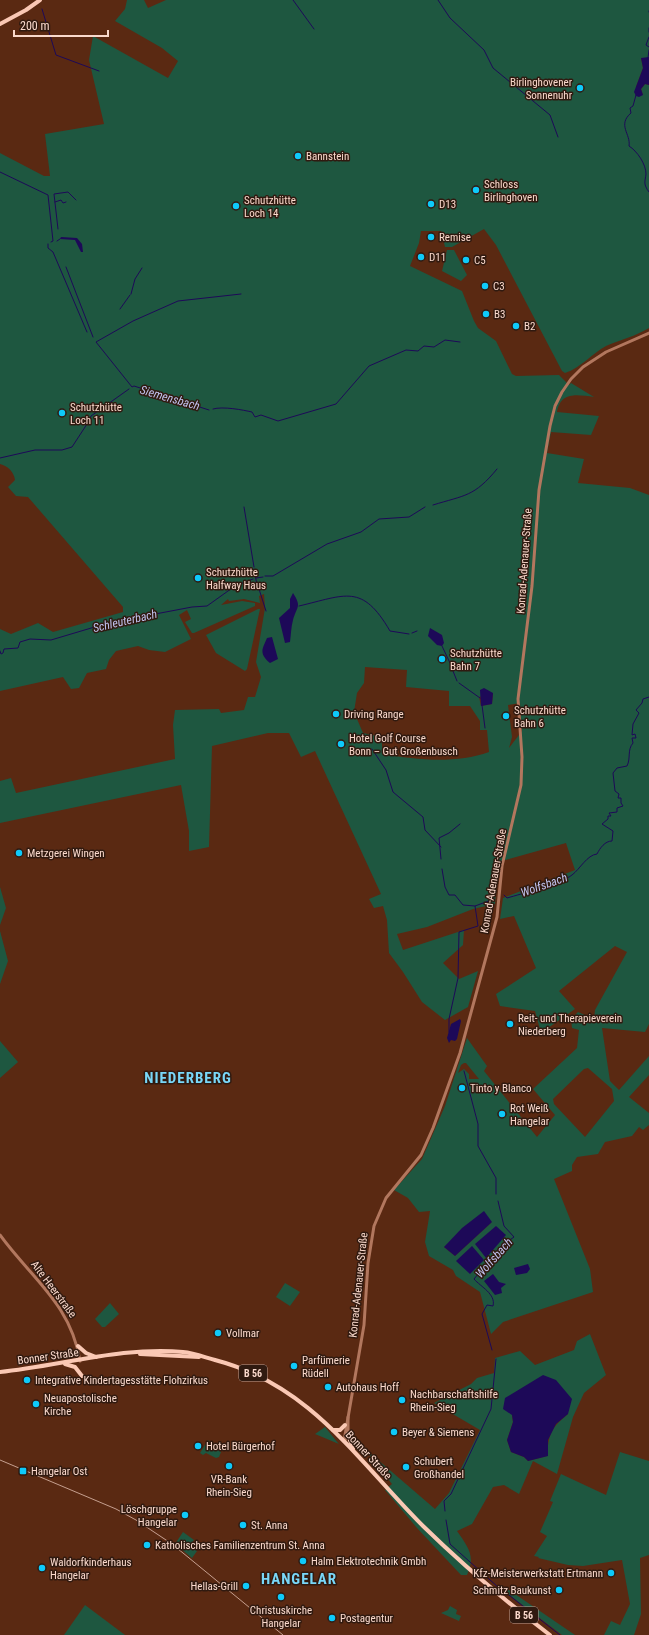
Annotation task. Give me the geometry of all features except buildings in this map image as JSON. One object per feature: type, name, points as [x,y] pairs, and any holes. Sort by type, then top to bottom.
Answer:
[{"type":"main road","points":[[0,24],[26,10],[40,0]]},
{"type":"main road","points":[[78,1346],[86,1353],[99,1358]]},
{"type":"main road","name":"Bonner Straße","points":[[0,1372],[63,1364],[122,1354],[165,1354],[208,1358],[242,1368],[281,1388],[307,1406],[333,1430],[426,1530],[498,1595],[550,1635]]},
{"type":"main road","points":[[63,1364],[75,1368],[82,1376]]},
{"type":"main road","points":[[333,1430],[340,1430],[345,1426]]},
{"type":"main road","points":[[348,1434],[353,1451]]},
{"type":"street","name":"Konrad-Adenauer-Straße","points":[[344,1442],[345,1426],[366,1312],[368,1263],[374,1226],[386,1198],[421,1155],[433,1128],[460,1052],[498,917],[502,866],[522,774],[518,699],[532,592],[538,505],[543,460],[555,406],[569,381],[583,367],[599,356],[649,333]]},
{"type":"street","name":"Alte Heerstraße","points":[[0,1235],[56,1302],[70,1324],[78,1346],[80,1360]]},
{"type":"street","name":"Konrad-Adenauer-Straße","points":[[344,1442],[348,1434],[348,1411]]},
{"type":"green space","points":[[127,0],[144,0],[148,8],[166,0],[649,0],[649,58],[641,58],[643,68],[636,87],[643,95],[641,89],[645,84],[649,85],[649,328],[633,336],[606,346],[576,368],[565,373],[562,371],[496,245],[484,229],[452,247],[445,247],[441,231],[421,231],[419,243],[410,266],[462,291],[478,328],[496,341],[512,374],[516,376],[559,375],[569,385],[571,383],[594,397],[576,395],[566,397],[559,405],[557,412],[599,416],[591,435],[551,432],[547,453],[584,459],[578,483],[630,488],[649,495],[649,1024],[645,1032],[602,1028],[610,1081],[619,1090],[649,1056],[649,1075],[629,1097],[649,1113],[649,1125],[643,1130],[639,1127],[632,1136],[605,1142],[598,1154],[577,1157],[572,1165],[572,1171],[554,1179],[590,1269],[593,1292],[503,1322],[491,1334],[480,1292],[456,1276],[453,1270],[429,1256],[425,1242],[430,1211],[419,1212],[408,1198],[394,1190],[422,1159],[445,1106],[467,1038],[487,1066],[484,1071],[537,1137],[555,1115],[533,1089],[577,1048],[579,1030],[572,1028],[571,1019],[578,1012],[594,1019],[595,1010],[627,952],[615,946],[559,991],[575,1009],[541,1033],[535,1011],[500,1006],[496,994],[536,968],[514,916],[500,919],[503,898],[575,870],[566,843],[498,862],[495,904],[473,909],[427,927],[397,934],[403,950],[464,930],[463,945],[443,963],[459,979],[478,971],[468,1007],[445,1020],[422,1002],[389,953],[387,920],[383,906],[374,908],[369,899],[381,894],[315,751],[301,757],[289,733],[268,733],[212,746],[209,847],[189,851],[189,831],[181,785],[0,823],[0,781],[11,778],[16,793],[175,759],[173,725],[175,710],[219,709],[221,713],[244,710],[248,697],[255,697],[261,677],[256,662],[265,608],[264,594],[259,596],[260,603],[244,599],[229,601],[228,599],[221,605],[242,601],[255,603],[255,606],[194,633],[192,633],[185,622],[191,619],[187,610],[179,615],[191,639],[165,652],[149,650],[138,646],[116,651],[109,660],[106,669],[87,673],[79,688],[71,689],[63,677],[0,691],[0,629],[11,634],[38,623],[53,632],[123,612],[123,607],[28,497],[16,496],[8,487],[15,480],[13,474],[6,466],[0,464],[0,153],[44,176],[50,176],[45,134],[104,124],[89,60],[93,36],[168,78],[178,61],[162,48],[115,21],[125,9]],"holes":[[[365,667],[407,670],[406,687],[449,691],[449,706],[470,706],[480,721],[480,730],[487,730],[489,752],[463,758],[436,760],[383,754],[381,737],[363,733],[354,712],[357,693],[364,683]],[[493,693],[492,704],[481,706],[479,697]],[[520,703],[522,731],[509,748],[512,737],[508,705]],[[466,1063],[479,1079],[469,1079],[469,1074],[464,1069],[458,1073],[461,1065]],[[588,1068],[612,1089],[614,1101],[585,1137],[554,1104],[553,1099],[584,1069]],[[492,1222],[455,1256],[444,1247]]]},
{"type":"green space","points":[[447,250],[454,250],[467,275],[461,281],[442,271]]},
{"type":"green space","points":[[260,609],[247,669],[245,671],[216,653],[206,635]]},
{"type":"green space","points":[[0,887],[6,908],[0,925]]},
{"type":"green space","points":[[0,931],[8,961],[0,984]]},
{"type":"green space","points":[[0,1041],[18,1062],[0,1078]]},
{"type":"green space","points":[[285,1283],[300,1292],[290,1306],[276,1297]]},
{"type":"green space","points":[[110,1303],[119,1314],[105,1327],[102,1327],[95,1319]]},
{"type":"green space","points":[[590,1334],[606,1375],[584,1393],[573,1417],[557,1474],[533,1461],[519,1494],[504,1485],[493,1487],[472,1524],[457,1531],[470,1552],[471,1557],[470,1568],[467,1575],[461,1575],[417,1528],[385,1490],[392,1484],[363,1447],[435,1509],[449,1493],[480,1430],[434,1403],[471,1384],[477,1378],[494,1373],[495,1358],[520,1351],[535,1365],[574,1350],[577,1341]],"holes":[[[568,1414],[554,1428],[550,1437],[547,1456],[528,1461],[524,1457],[511,1452],[507,1440],[513,1422],[512,1415]]]},
{"type":"green space","points":[[325,1427],[338,1443],[339,1444],[315,1434]]},
{"type":"green space","points":[[208,1440],[221,1452],[219,1457],[216,1458],[206,1453],[203,1455],[200,1453]]},
{"type":"green space","points":[[620,1452],[649,1461],[649,1555],[640,1558],[641,1614],[634,1635],[604,1635],[611,1621],[620,1625],[630,1604],[622,1560],[583,1566],[568,1565],[534,1556],[547,1536],[540,1532],[553,1502],[550,1501],[561,1474],[606,1495]]},
{"type":"green space","points":[[183,1532],[194,1540],[190,1545],[197,1551],[192,1558],[175,1544]]},
{"type":"green space","points":[[506,1588],[575,1635],[562,1635],[504,1591]]},
{"type":"green space","points":[[85,1605],[125,1635],[64,1635]]},
{"type":"green space","points":[[450,1606],[457,1610],[456,1614],[461,1616],[459,1621],[441,1613],[448,1610]]},
{"type":"shaded area","points":[[649,57],[649,85],[645,84],[641,89],[643,95],[639,97],[636,96],[634,92],[643,68],[641,58]]},
{"type":"shaded area","points":[[61,237],[77,238],[82,244],[83,252],[81,252],[75,240],[60,239]]},
{"type":"shaded area","points":[[293,593],[298,606],[292,623],[290,642],[285,643],[279,618],[290,608],[290,599]]},
{"type":"shaded area","points":[[430,628],[442,635],[444,643],[442,646],[437,645],[428,636]]},
{"type":"shaded area","points":[[272,637],[278,659],[270,663],[264,656],[262,650],[267,638]]},
{"type":"shaded area","points":[[484,688],[493,693],[492,704],[481,706],[480,690]]},
{"type":"shaded area","points":[[460,1019],[461,1021],[457,1039],[455,1041],[451,1040],[449,1043],[447,1038],[451,1024]]},
{"type":"shaded area","points":[[484,1211],[492,1222],[455,1256],[444,1247],[462,1228]]},
{"type":"shaded area","points":[[496,1226],[506,1235],[486,1258],[475,1244]]},
{"type":"shaded area","points":[[472,1246],[484,1260],[470,1274],[456,1261]]},
{"type":"shaded area","points":[[528,1264],[530,1269],[527,1273],[516,1275],[514,1268]]},
{"type":"shaded area","points":[[493,1274],[499,1282],[506,1284],[501,1288],[502,1293],[495,1295],[484,1281]]},
{"type":"shaded area","points":[[543,1375],[556,1380],[572,1399],[568,1414],[556,1424],[548,1440],[548,1456],[528,1461],[524,1457],[511,1452],[507,1440],[513,1422],[512,1415],[503,1409],[505,1398]]},
{"type":"waterway","points":[[293,0],[314,29]]},
{"type":"waterway","points":[[438,0],[450,18],[484,50],[493,68],[550,115],[558,137]]},
{"type":"waterway","points":[[42,9],[56,55],[99,71]]},
{"type":"waterway","points":[[649,37],[646,45],[649,47]]},
{"type":"waterway","points":[[648,58],[649,50]]},
{"type":"waterway","points":[[636,95],[633,106],[630,108],[631,113],[625,122],[625,126],[629,146],[638,154],[646,170],[645,185],[649,192]]},
{"type":"waterway","points":[[0,172],[48,195],[53,241],[51,242]]},
{"type":"waterway","points":[[58,229],[54,194],[68,192],[76,200]]},
{"type":"waterway","points":[[55,202],[61,200],[63,203],[66,202]]},
{"type":"waterway","points":[[48,244],[48,248],[53,252],[87,332]]},
{"type":"waterway","points":[[66,267],[93,337]]},
{"type":"waterway","points":[[131,294],[135,279],[142,268]]},
{"type":"waterway","points":[[209,410],[134,386],[132,387],[96,342],[133,321],[178,301],[241,294]]},
{"type":"waterway","points":[[120,309],[130,295]]},
{"type":"waterway","name":"Siemensbach","points":[[213,409],[227,408],[244,410],[252,412],[255,417],[261,415],[278,421],[336,404],[369,366],[406,350],[418,351],[424,346],[434,347],[445,340],[460,342]]},
{"type":"waterway","name":"Siemensbach","points":[[0,458],[35,450],[62,450],[72,447],[91,416],[129,389]]},
{"type":"waterway","name":"Schleuterbach","points":[[433,505],[468,494],[482,485],[497,469]]},
{"type":"waterway","points":[[244,507],[254,567]]},
{"type":"waterway","name":"Schleuterbach","points":[[265,576],[273,576],[327,544],[361,532],[379,519],[409,517],[425,507]]},
{"type":"waterway","name":"Schleuterbach","points":[[254,569],[257,585]]},
{"type":"waterway","name":"Schleuterbach","points":[[256,578],[263,577]]},
{"type":"waterway","name":"Schleuterbach","points":[[0,651],[1,654],[3,653],[4,649],[18,648],[20,642],[30,639],[51,640],[108,623],[192,607],[207,606],[235,586],[253,579]]},
{"type":"waterway","points":[[259,589],[266,611]]},
{"type":"waterway","points":[[299,606],[341,596],[352,596],[371,605],[390,631],[409,634]]},
{"type":"waterway","points":[[412,633],[417,631]]},
{"type":"waterway","points":[[442,646],[450,663]]},
{"type":"waterway","points":[[451,666],[457,681]]},
{"type":"waterway","points":[[459,683],[480,698]]},
{"type":"waterway","name":"Wolfsbach","points":[[504,895],[507,898],[541,888],[567,878],[590,857],[597,854],[601,847],[609,841],[612,841],[613,831],[602,824],[608,819],[608,816],[611,816],[609,813],[617,812],[617,808],[623,806],[621,803],[621,798],[618,798],[619,794],[615,791],[613,773],[617,768],[627,766],[630,748],[633,743],[632,738],[636,738],[635,734],[632,735],[633,724],[639,713],[636,710],[642,703],[643,699],[649,697]]},
{"type":"waterway","points":[[482,705],[485,728]]},
{"type":"waterway","points":[[372,749],[386,770],[393,792],[423,817],[425,830],[441,847]]},
{"type":"waterway","points":[[441,859],[439,838],[449,833],[460,824]]},
{"type":"waterway","points":[[442,869],[445,887],[449,895],[455,895],[463,905],[475,906]]},
{"type":"waterway","name":"Wolfsbach","points":[[449,1032],[449,1019],[458,978],[459,932],[478,926],[475,906],[494,899]]},
{"type":"waterway","name":"Wolfsbach","points":[[464,1071],[478,1124],[478,1146],[496,1178],[496,1194]]},
{"type":"waterway","name":"Wolfsbach","points":[[492,1350],[482,1314],[487,1305],[493,1306],[492,1298],[490,1294],[474,1279],[500,1247],[514,1237],[504,1226],[498,1201]]},
{"type":"waterway","name":"Wolfsbach","points":[[445,1511],[444,1501],[451,1494],[491,1409],[496,1359]]},
{"type":"waterway","name":"Wolfsbach","points":[[446,1520],[450,1544],[499,1588]]},
{"type":"waterway","name":"Wolfsbach","points":[[505,1592],[560,1635]]},
{"type":"tram line","points":[[0,1460],[116,1509],[136,1520],[172,1544],[283,1635]]},
{"type":"place","name":"Birlinghovener Sonnenuhr","points":[[580,88]]},
{"type":"place","name":"Bannstein","points":[[298,156]]},
{"type":"place","name":"Schloss Birlinghoven","points":[[476,190]]},
{"type":"place","name":"D13","points":[[431,204]]},
{"type":"place","name":"Schutzhütte Loch 14","points":[[236,206]]},
{"type":"place","name":"Remise","points":[[431,237]]},
{"type":"place","name":"D11","points":[[421,257]]},
{"type":"place","name":"C5","points":[[466,260]]},
{"type":"place","name":"C3","points":[[485,286]]},
{"type":"place","name":"B3","points":[[486,314]]},
{"type":"place","name":"B2","points":[[516,326]]},
{"type":"place","name":"Schutzhütte Loch 11","points":[[62,413]]},
{"type":"place","name":"Schutzhütte Halfway Haus","points":[[198,578]]},
{"type":"place","name":"Schutzhütte Bahn 7","points":[[442,659]]},
{"type":"place","name":"Driving Range","points":[[336,714]]},
{"type":"place","name":"Schutzhütte Bahn 6","points":[[506,716]]},
{"type":"place","name":"Hotel Golf Course Bonn – Gut Großenbusch","points":[[341,744]]},
{"type":"place","name":"Metzgerei Wingen","points":[[19,853]]},
{"type":"place","name":"Reit- und Therapieverein Niederberg","points":[[510,1024]]},
{"type":"place","name":"Tinto y Blanco","points":[[462,1088]]},
{"type":"place","name":"Rot Weiß Hangelar","points":[[502,1114]]},
{"type":"place","name":"Vollmar","points":[[218,1333]]},
{"type":"place","name":"Parfümerie Rüdell","points":[[294,1366]]},
{"type":"place","name":"Integrative Kindertagesstätte Flohzirkus","points":[[27,1380]]},
{"type":"place","name":"Autohaus Hoff","points":[[328,1387]]},
{"type":"place","name":"Nachbarschaftshilfe Rhein-Sieg","points":[[402,1400]]},
{"type":"place","name":"Neuapostolische Kirche","points":[[36,1404]]},
{"type":"place","name":"Beyer & Siemens","points":[[394,1432]]},
{"type":"place","name":"Hotel Bürgerhof","points":[[198,1446]]},
{"type":"place","name":"VR-Bank Rhein-Sieg","points":[[229,1466]]},
{"type":"place","name":"Schubert Großhandel","points":[[406,1467]]},
{"type":"place","name":"Hangelar Ost","points":[[23,1471]]},
{"type":"place","name":"Löschgruppe Hangelar","points":[[185,1515]]},
{"type":"place","name":"St. Anna","points":[[243,1525]]},
{"type":"place","name":"Katholisches Familienzentrum St. Anna","points":[[147,1545]]},
{"type":"place","name":"Halm Elektrotechnik Gmbh","points":[[303,1561]]},
{"type":"place","name":"Waldorfkinderhaus Hangelar","points":[[42,1568]]},
{"type":"place","name":"Kfz-Meisterwerkstatt Ertmann","points":[[611,1573]]},
{"type":"place","name":"Hellas-Grill","points":[[246,1586]]},
{"type":"place","name":"Schmitz Baukunst","points":[[559,1590]]},
{"type":"place","name":"Christuskirche Hangelar","points":[[281,1597]]},
{"type":"place","name":"Postagentur","points":[[332,1618]]},
{"type":"district","name":"NIEDERBERG","points":[[188,1078]]},
{"type":"district","name":"HANGELAR","points":[[299,1579]]}]
